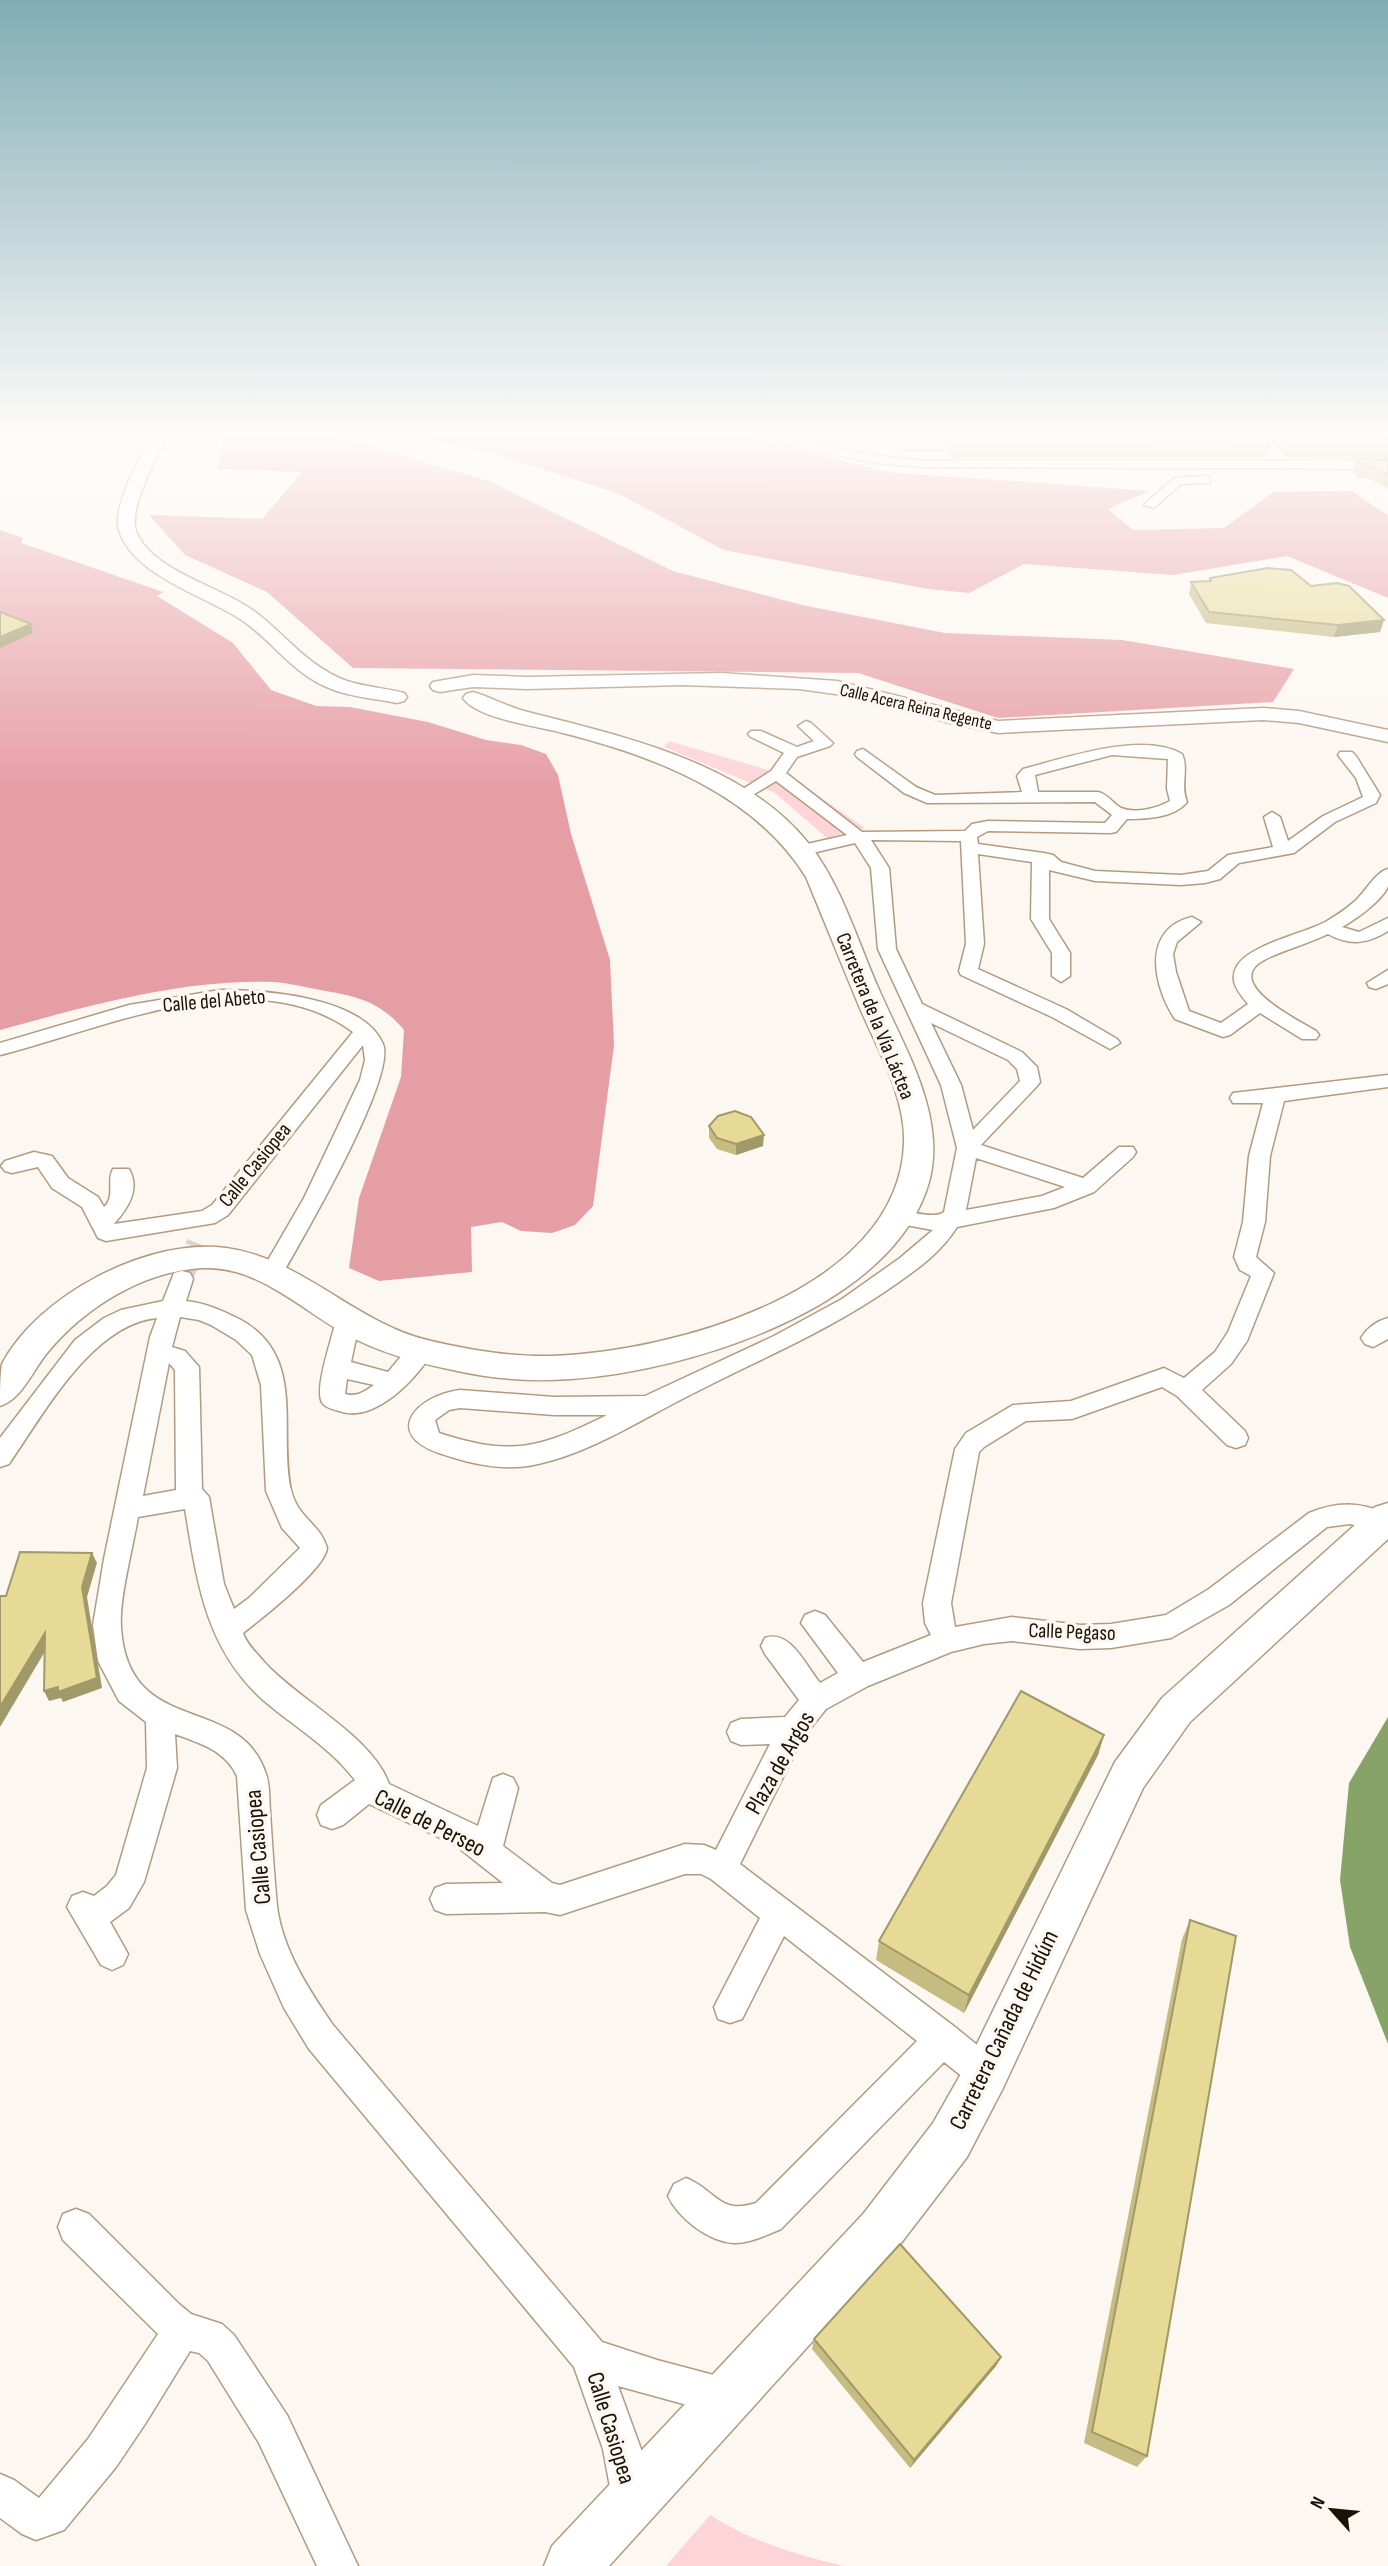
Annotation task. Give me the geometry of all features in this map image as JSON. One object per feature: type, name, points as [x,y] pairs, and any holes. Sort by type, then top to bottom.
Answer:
[{"type":"street","name":"Calle Acera Reina Regente","points":[[139,551],[164,570],[246,614],[297,662],[327,680],[358,691],[417,691],[473,681],[731,681],[808,684],[884,697],[948,717],[998,727],[1264,714],[1298,717],[1388,736]]},
{"type":"street","name":"Calle Acera Reina Regente","points":[[467,699],[498,687],[527,683]]},
{"type":"street","points":[[417,691],[467,699]]},
{"type":"street","name":"Carretera de la Vía Láctea","points":[[0,1392],[38,1341],[64,1316],[117,1280],[178,1260],[209,1256],[239,1261],[289,1282],[348,1320],[395,1342],[471,1362],[529,1368],[613,1361],[690,1346],[760,1321],[819,1290],[859,1264],[897,1217],[911,1191],[917,1167],[919,1143],[915,1119],[903,1079],[818,877],[804,850],[793,837],[740,796],[687,769],[616,742],[467,699]]},
{"type":"street","points":[[740,796],[777,774],[787,758],[795,752],[825,743],[806,726]]},
{"type":"street","points":[[757,734],[795,752]]},
{"type":"street","points":[[863,754],[910,790],[933,800],[1098,797],[1114,811],[1131,815],[1178,805],[1174,784],[1178,762],[1176,757],[1168,753],[1112,750],[1037,768],[1025,776],[1031,797]]},
{"type":"street","points":[[804,850],[858,836],[969,842],[1044,858],[1051,860],[1055,866],[1095,876],[1181,880],[1214,875],[1234,859],[1283,851],[1329,818],[1370,800],[1372,794],[1358,767],[1346,755]]},
{"type":"street","points":[[648,1405],[554,1406],[460,1399],[445,1401],[431,1408],[423,1418],[423,1430],[430,1440],[472,1454],[504,1458],[536,1455],[567,1446],[706,1376],[782,1342],[850,1305],[908,1264],[939,1238],[951,1221],[967,1148],[951,1085],[887,949],[881,870],[869,846],[777,774]]},
{"type":"street","points":[[1110,1043],[1059,1013],[968,971],[975,944],[969,842],[978,828],[988,826],[1111,828],[1122,814]]},
{"type":"street","points":[[1272,817],[1283,851]]},
{"type":"street","points":[[1044,858],[1041,859],[1040,919],[1061,953],[1061,976]]},
{"type":"street","points":[[1310,1035],[1261,1004],[1241,985],[1240,973],[1247,962],[1256,956],[1330,928],[1368,902],[1388,874]]},
{"type":"street","points":[[1192,922],[1177,930],[1167,941],[1163,954],[1164,968],[1182,1015],[1223,1031],[1261,1004]]},
{"type":"street","points":[[1330,928],[1353,939],[1363,939],[1388,923]]},
{"type":"street","name":"Calle del Abeto","points":[[0,1049],[145,1007],[226,996],[265,994],[302,1000],[328,1009],[365,1031]]},
{"type":"street","points":[[914,1007],[1015,1056],[1027,1067],[1030,1082],[967,1148]]},
{"type":"street","points":[[271,1274],[320,1187],[376,1065],[376,1050],[365,1031]]},
{"type":"street","name":"Calle Casiopea","points":[[104,1227],[207,1218],[220,1210],[365,1031]]},
{"type":"street","points":[[1240,1097],[1275,1096],[1388,1081]]},
{"type":"street","points":[[1186,1390],[1223,1358],[1252,1307],[1263,1273],[1248,1264],[1245,1257],[1254,1235],[1258,1205],[1258,1166],[1275,1096]]},
{"type":"street","points":[[967,1148],[1086,1187]]},
{"type":"street","points":[[897,1217],[915,1221],[951,1221],[1046,1203],[1086,1187],[1126,1152]]},
{"type":"street","points":[[12,1166],[34,1158],[45,1161],[60,1183],[90,1202],[104,1227],[120,1206],[121,1174]]},
{"type":"street","points":[[197,1242],[207,1218]]},
{"type":"street","name":"Calle Casiopea","points":[[182,1279],[162,1309],[159,1352],[107,1625],[111,1661],[129,1692],[160,1716],[223,1739],[242,1755],[252,1776],[262,1910],[275,1954],[295,1997],[321,2037],[589,2356],[622,2449],[632,2501]]},
{"type":"street","points":[[0,1457],[72,1357],[91,1337],[120,1318],[162,1309],[192,1308],[211,1314],[258,1345],[264,1356],[274,1392],[277,1483],[292,1522],[315,1547],[313,1553],[287,1581],[227,1629]]},
{"type":"street","points":[[348,1320],[332,1387],[333,1399],[344,1406],[360,1406],[390,1383],[421,1351]]},
{"type":"street","points":[[690,1346],[706,1376]]},
{"type":"street","points":[[159,1352],[177,1357],[187,1367],[189,1497]]},
{"type":"street","points":[[337,1368],[357,1370],[390,1383]]},
{"type":"street","points":[[948,1641],[939,1623],[937,1603],[967,1449],[975,1440],[1022,1412],[1072,1410],[1164,1377],[1186,1390],[1236,1438]]},
{"type":"street","points":[[127,1509],[189,1497],[197,1498],[211,1584],[235,1649],[271,1689],[354,1755],[373,1781],[377,1793]]},
{"type":"street","name":"Calle Pegaso","points":[[858,1677],[948,1641],[984,1632],[1012,1629],[1101,1636],[1171,1626],[1219,1597],[1318,1520],[1331,1514],[1347,1512],[1385,1520]]},
{"type":"street","name":"Carretera Cañada de Hidúm","points":[[572,2566],[881,2231],[950,2140],[986,2074],[1102,1827],[1129,1775],[1152,1740],[1176,1710],[1385,1520]]},
{"type":"street","points":[[816,1623],[858,1677]]},
{"type":"street","points":[[775,1646],[816,1700]]},
{"type":"street","name":"Plaza de Argos","points":[[722,1868],[792,1730],[816,1700],[858,1677]]},
{"type":"street","points":[[112,1954],[87,1912],[118,1896],[128,1882],[162,1768],[160,1716]]},
{"type":"street","points":[[741,1732],[792,1730]]},
{"type":"street","points":[[487,1850],[503,1788]]},
{"type":"street","name":"Calle de Perseo","points":[[332,1815],[364,1790],[377,1793],[466,1835],[545,1897]]},
{"type":"street","points":[[446,1899],[545,1897],[560,1900],[685,1858],[704,1860],[722,1868],[986,2074]]},
{"type":"street","points":[[730,2007],[779,1913]]},
{"type":"street","points":[[686,2196],[722,2224],[745,2226],[768,2216],[943,2039]]},
{"type":"street","points":[[76,2227],[148,2301],[182,2330],[209,2337],[221,2348],[273,2429],[338,2566]]},
{"type":"street","points":[[0,2494],[36,2520],[50,2516],[125,2422],[182,2330]]},
{"type":"street","name":"Calle Casiopea","points":[[589,2356],[681,2388],[729,2396]]},
{"type":"shaded area","points":[[0,551],[43,551],[163,592],[157,596],[233,643],[271,690],[316,706],[350,707],[428,722],[486,740],[521,745],[546,754],[558,775],[571,834],[610,960],[614,1045],[593,1206],[575,1225],[552,1233],[521,1231],[502,1222],[471,1227],[472,1272],[379,1281],[349,1268],[359,1198],[401,1077],[404,1030],[386,1012],[366,1001],[297,985],[238,982],[135,996],[0,1030]]},
{"type":"shaded area","points":[[181,551],[632,551],[673,571],[802,605],[945,633],[1122,640],[1294,669],[1273,702],[998,718],[858,673],[353,668],[267,592],[185,555]]},
{"type":"shaded area","points":[[728,551],[1388,551],[1388,598],[1287,556],[1173,575],[1024,564],[969,593],[928,589]]},
{"type":"shaded area","points":[[669,741],[789,776],[865,828],[827,838],[775,793],[664,747]]},
{"type":"shaded area","points":[[1388,1717],[1388,2044],[1350,1947],[1340,1880],[1349,1783]]},
{"type":"shaded area","points":[[710,2515],[742,2533],[774,2546],[843,2566],[666,2566]]},
{"type":"building","points":[[1268,568],[1291,570],[1311,586],[1337,583],[1349,586],[1384,620],[1338,625],[1209,612],[1191,582],[1211,581],[1210,578]]},
{"type":"building","points":[[0,612],[31,624],[0,637]]},
{"type":"building","points":[[735,1111],[751,1117],[764,1135],[736,1144],[717,1138],[709,1126],[718,1116]]},
{"type":"building","points":[[20,1552],[92,1553],[82,1587],[97,1678],[58,1692],[58,1687],[44,1691],[45,1633],[0,1707],[0,1596],[6,1596]]},
{"type":"building","points":[[1021,1691],[1104,1735],[969,1995],[879,1941]]},
{"type":"building","points":[[1190,1920],[1236,1936],[1147,2456],[1092,2432]]},
{"type":"building","points":[[900,2244],[1001,2357],[914,2460],[814,2339]]},
{"type":"tunnel","points":[[183,1276],[197,1243]]}]
